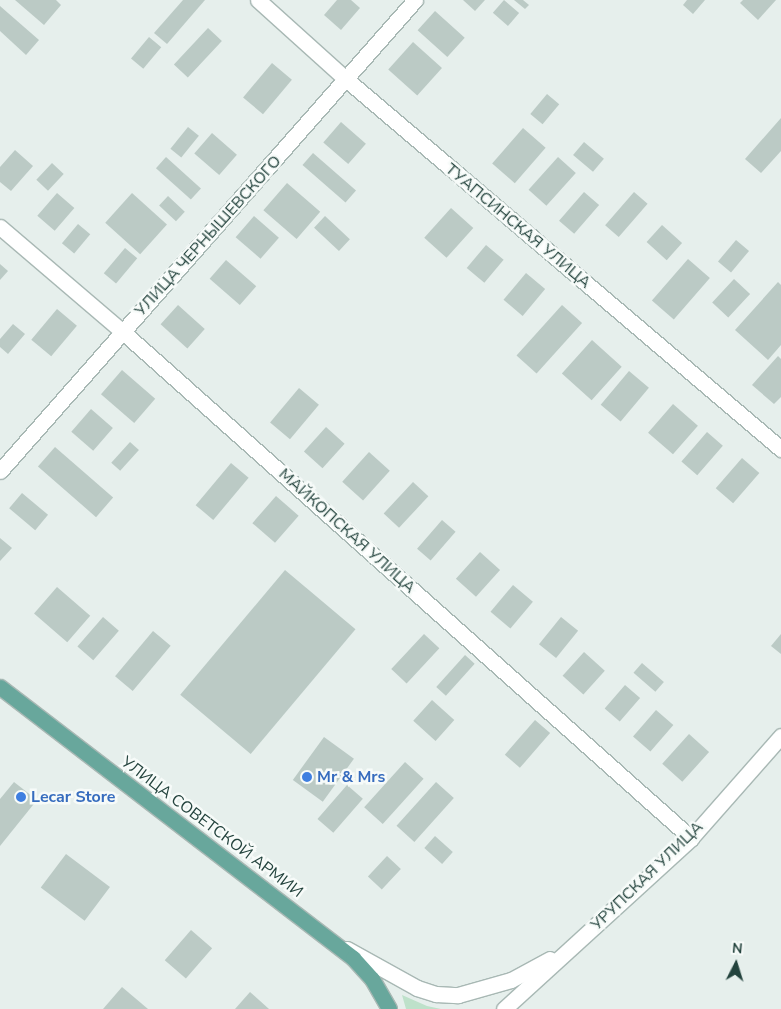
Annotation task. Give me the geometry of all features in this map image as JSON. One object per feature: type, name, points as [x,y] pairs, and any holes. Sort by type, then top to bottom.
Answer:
[{"type":"main road","name":"УЛИЦА СОВЕТСКОЙ АРМИИ","points":[[0,687],[353,958],[372,979],[389,1009]]},
{"type":"street","name":"ТУАПСИНСКАЯ УЛИЦА","points":[[258,0],[347,80],[781,449]]},
{"type":"street","name":"УЛИЦА ЧЕРНЫШЕВСКОГО","points":[[0,471],[347,80],[415,0]]},
{"type":"street","name":"МАЙКОПСКАЯ УЛИЦА","points":[[0,227],[123,332],[690,838]]},
{"type":"street","name":"УРУПСКАЯ УЛИЦА","points":[[504,1009],[690,838],[781,736]]},
{"type":"street","points":[[324,935],[397,979],[436,994],[458,995],[511,980],[575,944]]},
{"type":"green space","points":[[402,995],[427,1006],[441,1009],[406,1009]]},
{"type":"building","points":[[15,0],[56,0],[61,5],[44,25]]},
{"type":"building","points":[[183,0],[205,0],[167,44],[154,33]]},
{"type":"building","points":[[337,0],[351,0],[360,8],[341,30],[324,15]]},
{"type":"building","points":[[463,0],[485,0],[475,11]]},
{"type":"building","points":[[504,0],[519,13],[508,26],[493,13]]},
{"type":"building","points":[[514,0],[523,0],[529,5],[525,9]]},
{"type":"building","points":[[687,0],[705,0],[693,14],[683,5]]},
{"type":"building","points":[[743,0],[776,0],[758,20],[740,3]]},
{"type":"building","points":[[0,6],[39,40],[26,55],[0,31]]},
{"type":"building","points":[[435,11],[465,38],[447,57],[418,30]]},
{"type":"building","points":[[208,28],[222,41],[188,78],[174,65]]},
{"type":"building","points":[[149,37],[161,47],[143,69],[131,58]]},
{"type":"building","points":[[413,42],[442,68],[417,96],[388,69]]},
{"type":"building","points":[[272,63],[292,80],[263,114],[243,97]]},
{"type":"building","points":[[547,94],[559,104],[543,124],[530,114]]},
{"type":"building","points":[[781,118],[781,151],[761,173],[745,159]]},
{"type":"building","points":[[341,122],[366,144],[348,164],[323,142]]},
{"type":"building","points":[[188,127],[199,136],[181,158],[170,149]]},
{"type":"building","points":[[523,128],[546,148],[515,183],[492,163]]},
{"type":"building","points":[[212,133],[237,155],[219,175],[194,153]]},
{"type":"building","points":[[584,142],[604,159],[593,172],[573,155]]},
{"type":"building","points":[[15,150],[33,166],[11,191],[0,182],[0,167]]},
{"type":"building","points":[[313,153],[356,190],[346,202],[303,165]]},
{"type":"building","points":[[166,157],[201,188],[191,200],[156,168]]},
{"type":"building","points":[[558,157],[576,173],[546,206],[529,190]]},
{"type":"building","points":[[52,163],[64,174],[48,191],[36,180]]},
{"type":"building","points":[[287,183],[320,212],[297,239],[263,210]]},
{"type":"building","points":[[584,192],[599,205],[574,234],[559,221]]},
{"type":"building","points":[[634,192],[648,204],[619,237],[605,225]]},
{"type":"building","points":[[57,193],[74,208],[55,231],[37,216]]},
{"type":"building","points":[[132,193],[167,224],[140,254],[105,223]]},
{"type":"building","points":[[168,196],[185,212],[176,221],[159,206]]},
{"type":"building","points":[[451,208],[473,228],[447,258],[424,238]]},
{"type":"building","points":[[254,216],[279,238],[261,259],[236,237]]},
{"type":"building","points":[[325,216],[350,239],[339,251],[314,228]]},
{"type":"building","points":[[78,224],[90,234],[74,253],[62,243]]},
{"type":"building","points":[[662,225],[682,243],[667,260],[647,242]]},
{"type":"building","points":[[736,240],[749,251],[731,272],[718,261]]},
{"type":"building","points":[[486,245],[504,260],[484,283],[467,268]]},
{"type":"building","points":[[125,248],[137,258],[116,284],[104,273]]},
{"type":"building","points":[[688,259],[710,278],[674,320],[652,301]]},
{"type":"building","points":[[226,260],[256,286],[240,305],[210,279]]},
{"type":"building","points":[[0,264],[8,271],[0,280]]},
{"type":"building","points":[[526,273],[545,289],[523,316],[504,300]]},
{"type":"building","points":[[734,279],[750,294],[728,317],[712,302]]},
{"type":"building","points":[[778,282],[781,285],[781,345],[768,360],[735,330]]},
{"type":"building","points":[[178,305],[205,329],[187,348],[161,324]]},
{"type":"building","points":[[562,305],[582,323],[537,374],[516,356]]},
{"type":"building","points":[[57,309],[77,326],[51,356],[31,340]]},
{"type":"building","points":[[13,324],[25,334],[8,354],[0,347],[0,339]]},
{"type":"building","points":[[592,340],[622,367],[592,400],[562,373]]},
{"type":"building","points":[[778,356],[781,359],[781,397],[774,404],[752,385]]},
{"type":"building","points":[[122,370],[155,399],[134,423],[101,394]]},
{"type":"building","points":[[629,371],[649,388],[621,421],[601,405]]},
{"type":"building","points":[[299,388],[319,405],[290,439],[270,422]]},
{"type":"building","points":[[673,404],[698,426],[673,454],[648,433]]},
{"type":"building","points":[[91,409],[113,428],[93,451],[71,432]]},
{"type":"building","points":[[326,427],[345,444],[322,468],[304,452]]},
{"type":"building","points":[[707,432],[723,446],[697,475],[681,461]]},
{"type":"building","points":[[130,442],[139,450],[120,471],[111,463]]},
{"type":"building","points":[[55,447],[113,498],[96,517],[38,467]]},
{"type":"building","points":[[369,452],[390,471],[363,500],[342,482]]},
{"type":"building","points":[[742,458],[759,473],[733,503],[716,488]]},
{"type":"building","points":[[231,463],[249,478],[213,520],[196,505]]},
{"type":"building","points":[[413,482],[428,496],[399,528],[384,513]]},
{"type":"building","points":[[22,493],[48,515],[35,530],[9,508]]},
{"type":"building","points":[[276,496],[299,516],[275,543],[252,523]]},
{"type":"building","points":[[442,520],[456,532],[431,560],[417,549]]},
{"type":"building","points":[[0,538],[12,548],[0,561]]},
{"type":"building","points":[[480,552],[500,570],[476,597],[456,579]]},
{"type":"building","points":[[285,570],[355,629],[251,754],[180,695]]},
{"type":"building","points":[[513,585],[533,602],[510,629],[491,612]]},
{"type":"building","points":[[57,587],[90,616],[67,642],[34,613]]},
{"type":"building","points":[[103,617],[119,631],[93,660],[77,646]]},
{"type":"building","points":[[561,617],[578,631],[556,658],[539,644]]},
{"type":"building","points":[[153,631],[171,646],[133,691],[115,676]]},
{"type":"building","points":[[424,634],[439,648],[407,683],[391,669]]},
{"type":"building","points":[[781,634],[781,654],[771,646]]},
{"type":"building","points":[[584,652],[605,671],[583,695],[563,676]]},
{"type":"building","points":[[465,655],[475,664],[446,696],[436,687]]},
{"type":"building","points":[[642,663],[664,682],[655,692],[633,673]]},
{"type":"building","points":[[625,685],[640,698],[620,722],[605,708]]},
{"type":"building","points":[[432,700],[454,720],[436,741],[413,721]]},
{"type":"building","points":[[656,710],[673,725],[650,752],[633,736]]},
{"type":"building","points":[[535,720],[550,733],[520,768],[505,755]]},
{"type":"building","points":[[689,734],[709,752],[682,782],[662,764]]},
{"type":"building","points":[[324,737],[354,759],[323,802],[293,780]]},
{"type":"building","points":[[405,762],[424,779],[383,824],[364,807]]},
{"type":"building","points":[[14,782],[37,800],[0,846],[0,799]]},
{"type":"building","points":[[436,782],[454,798],[414,842],[397,826]]},
{"type":"building","points":[[347,785],[363,799],[333,833],[317,819]]},
{"type":"building","points":[[435,836],[453,852],[442,864],[424,848]]},
{"type":"building","points":[[66,854],[110,887],[85,921],[41,888]]},
{"type":"building","points":[[387,856],[401,869],[382,889],[368,876]]},
{"type":"building","points":[[191,930],[212,948],[186,979],[165,960]]},
{"type":"building","points":[[122,987],[148,1009],[103,1009]]},
{"type":"building","points":[[250,992],[269,1009],[235,1009]]},
{"type":"place","name":"Mr & Mrs","points":[[307,777]]},
{"type":"place","name":"Lecar Store","points":[[21,797]]}]
